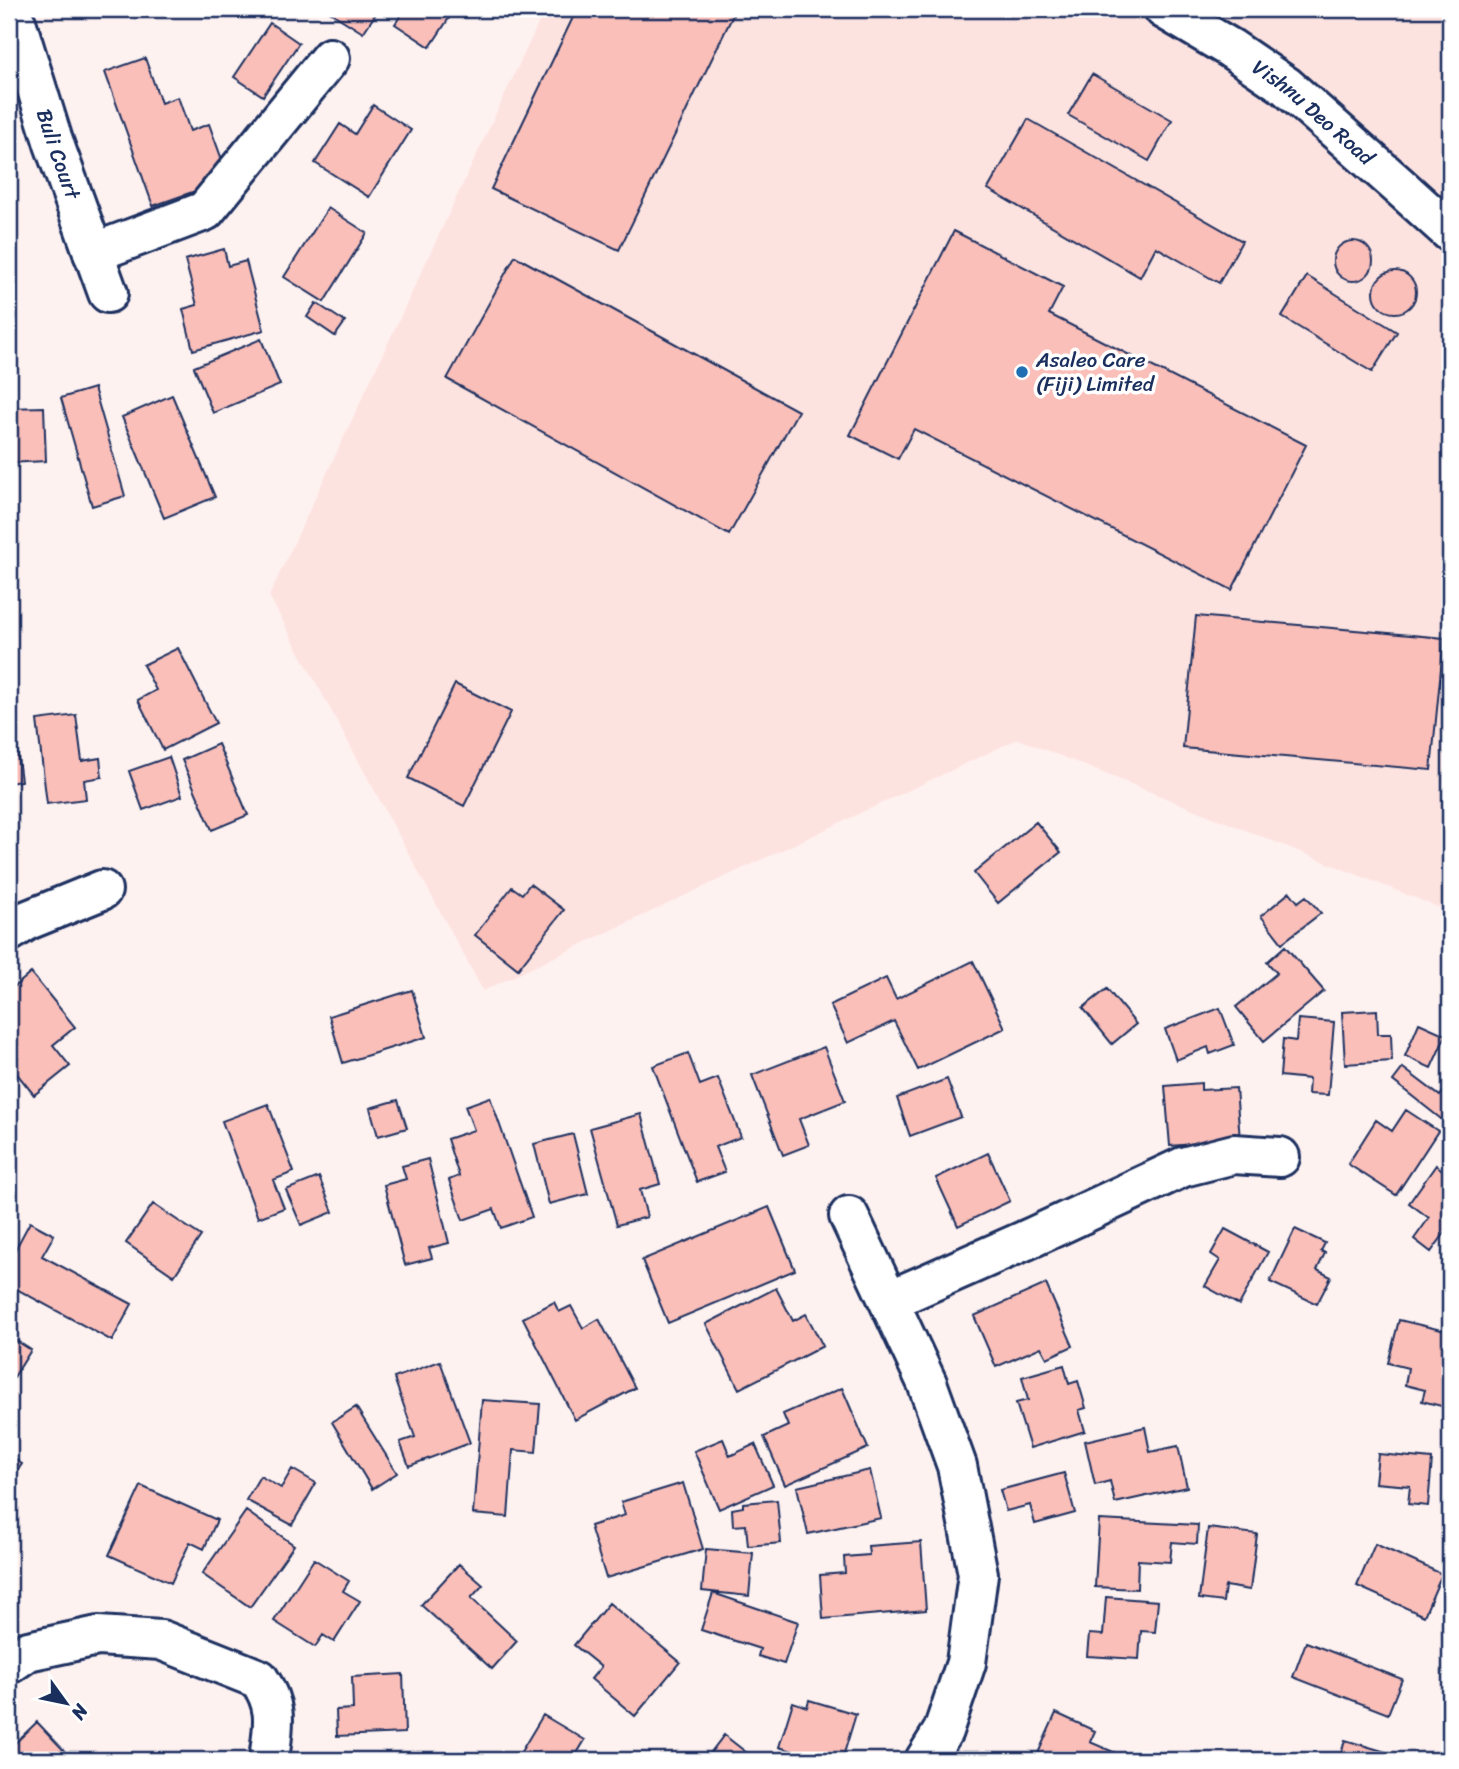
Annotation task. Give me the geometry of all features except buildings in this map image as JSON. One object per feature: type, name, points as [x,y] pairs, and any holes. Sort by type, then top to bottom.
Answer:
[{"type":"street","name":"Vishnu Deo Road","points":[[1164,9],[1230,48],[1286,86],[1450,232]]},
{"type":"street","name":"Buli Court","points":[[9,14],[17,25],[54,144],[108,293]]},
{"type":"street","points":[[93,253],[205,211],[330,58]]},
{"type":"street","points":[[9,932],[29,920],[102,890]]},
{"type":"street","points":[[890,1300],[1183,1167],[1234,1154],[1280,1157]]},
{"type":"street","points":[[849,1216],[927,1382],[957,1466],[978,1574],[966,1663],[943,1731],[925,1760]]},
{"type":"street","points":[[9,1664],[28,1651],[98,1636],[161,1640],[259,1679],[268,1693],[274,1719],[269,1760]]},
{"type":"shaded area","points":[[545,9],[1450,9],[1450,912],[1018,739],[483,991],[269,596]]},
{"type":"place","name":"Asaleo Care (Fiji) Limited","points":[[1022,372]]}]
